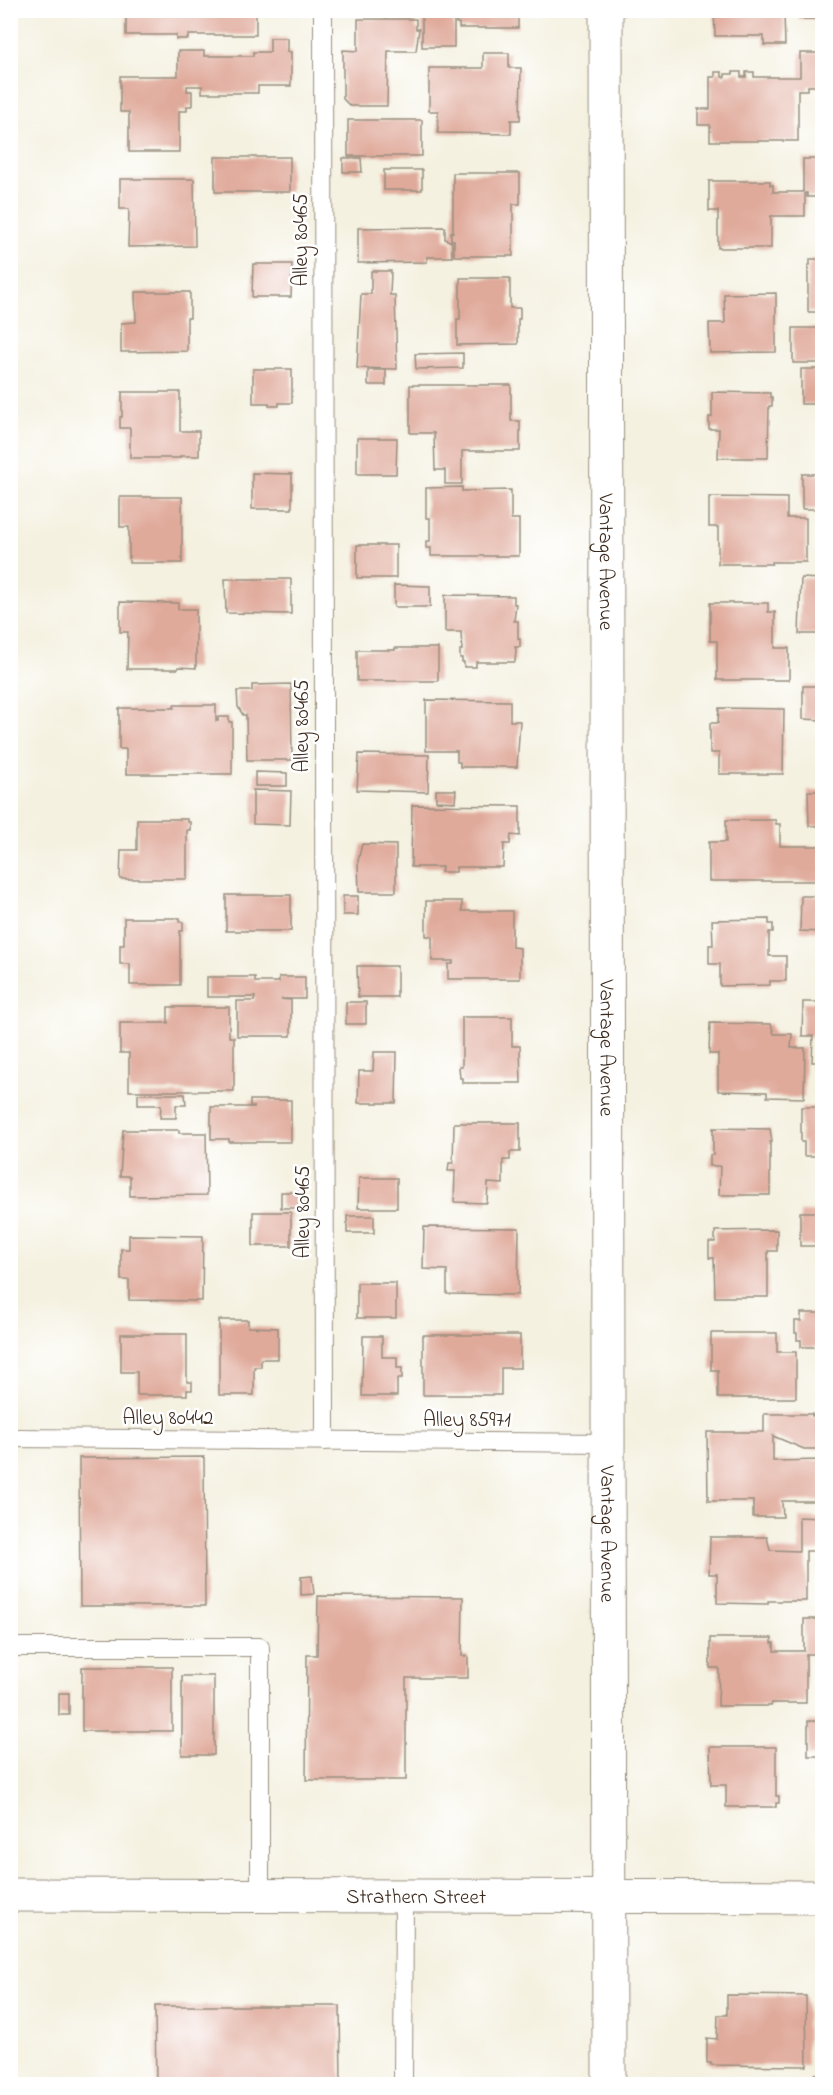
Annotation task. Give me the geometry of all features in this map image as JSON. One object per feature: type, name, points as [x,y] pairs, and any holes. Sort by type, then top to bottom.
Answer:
[{"type":"street","name":"Vantage Avenue","points":[[606,10],[609,2085]]},
{"type":"street","name":"Strathern Street","points":[[10,1895],[822,1897]]},
{"type":"lane","name":"Alley 80465","points":[[323,10],[325,1441]]},
{"type":"lane","name":"Alley 80442","points":[[10,1438],[325,1441]]},
{"type":"lane","name":"Alley 85971","points":[[325,1441],[608,1443]]},
{"type":"lane","points":[[10,1647],[260,1647],[260,1896]]},
{"type":"lane","points":[[403,2085],[404,1896]]},
{"type":"building","points":[[126,10],[256,10],[256,35],[188,35],[188,39],[176,39],[176,35],[126,35]]},
{"type":"building","points":[[460,10],[518,10],[518,28],[459,28],[456,15],[460,15]]},
{"type":"building","points":[[714,10],[787,10],[787,13],[784,13],[785,45],[764,45],[764,36],[715,36]]},
{"type":"building","points":[[799,10],[822,10],[822,19],[799,19]]},
{"type":"building","points":[[422,15],[454,15],[454,47],[422,47]]},
{"type":"building","points":[[358,19],[416,19],[416,29],[419,29],[416,51],[388,51],[387,106],[350,106],[343,99],[343,50],[358,51]]},
{"type":"building","points":[[270,38],[287,38],[287,52],[291,52],[291,86],[258,86],[258,93],[202,93],[202,86],[187,86],[187,91],[192,91],[192,106],[187,106],[187,111],[179,111],[179,152],[129,152],[129,112],[120,112],[120,76],[178,76],[178,51],[204,51],[204,56],[253,56],[253,52],[270,52]]},
{"type":"building","points":[[483,53],[509,53],[509,68],[521,68],[520,120],[511,120],[511,134],[438,133],[438,111],[429,111],[429,68],[483,68]]},
{"type":"building","points":[[800,53],[822,53],[822,86],[808,86],[808,90],[798,90],[798,141],[710,141],[710,125],[698,125],[698,109],[710,109],[710,77],[715,77],[715,72],[722,72],[722,77],[725,77],[725,74],[741,72],[741,77],[746,77],[746,72],[754,72],[754,77],[800,77]]},
{"type":"building","points":[[348,120],[422,120],[422,156],[348,156]]},
{"type":"building","points":[[215,157],[290,157],[290,192],[215,192]]},
{"type":"building","points":[[343,158],[361,158],[362,172],[343,172]]},
{"type":"building","points":[[803,159],[822,159],[822,193],[817,193],[817,197],[807,197],[805,193],[805,216],[771,216],[771,248],[718,248],[718,211],[709,211],[709,181],[770,181],[770,185],[773,185],[773,192],[803,192]]},
{"type":"building","points":[[384,170],[422,170],[422,190],[384,190]]},
{"type":"building","points":[[453,173],[520,173],[520,204],[513,204],[513,256],[454,256],[454,240],[451,240]]},
{"type":"building","points":[[120,179],[194,179],[195,246],[128,247],[129,209],[120,209]]},
{"type":"building","points":[[445,227],[445,239],[452,242],[452,257],[427,257],[427,262],[358,263],[358,228]]},
{"type":"building","points":[[810,259],[822,259],[822,312],[808,312]]},
{"type":"building","points":[[253,264],[292,264],[291,297],[252,297]]},
{"type":"building","points":[[371,271],[391,271],[390,295],[395,295],[397,369],[357,368],[361,294],[371,294]]},
{"type":"building","points":[[460,278],[510,278],[510,308],[520,308],[518,344],[457,345],[457,319],[460,319]]},
{"type":"building","points":[[135,292],[190,292],[187,351],[121,352],[121,323],[136,322]]},
{"type":"building","points":[[776,293],[776,352],[710,353],[709,323],[725,323],[724,294]]},
{"type":"building","points":[[793,328],[822,328],[822,363],[793,363]]},
{"type":"building","points":[[463,353],[463,368],[416,369],[415,354]]},
{"type":"building","points":[[253,369],[292,369],[292,403],[269,406],[269,403],[253,403]]},
{"type":"building","points":[[801,369],[822,369],[822,404],[801,404]]},
{"type":"building","points":[[368,370],[386,370],[386,385],[368,385]]},
{"type":"building","points":[[410,385],[511,385],[511,421],[520,421],[520,451],[462,451],[462,484],[445,484],[445,470],[435,470],[434,433],[410,433]]},
{"type":"building","points":[[122,392],[180,392],[180,431],[199,431],[199,456],[130,458],[130,428],[120,428]]},
{"type":"building","points":[[712,392],[770,393],[772,406],[769,406],[768,458],[718,458],[719,429],[709,429],[709,417],[712,417]]},
{"type":"building","points":[[357,438],[397,438],[396,474],[357,474]]},
{"type":"building","points":[[252,473],[292,474],[292,509],[252,509]]},
{"type":"building","points":[[802,474],[822,474],[822,509],[802,509]]},
{"type":"building","points":[[462,487],[462,491],[511,490],[511,519],[519,519],[519,556],[431,556],[431,548],[426,548],[426,541],[430,541],[430,518],[426,518],[426,488]]},
{"type":"building","points":[[120,497],[182,497],[182,563],[129,563],[129,527],[120,527]]},
{"type":"building","points":[[709,497],[787,498],[787,518],[806,518],[806,562],[718,564],[718,527],[709,527]]},
{"type":"building","points":[[357,545],[396,545],[396,578],[357,578]]},
{"type":"building","points":[[801,578],[822,579],[822,634],[799,634]]},
{"type":"building","points":[[225,579],[291,579],[291,614],[226,613]]},
{"type":"building","points":[[394,585],[430,586],[430,607],[394,607]]},
{"type":"building","points":[[445,595],[514,596],[514,604],[516,604],[514,621],[518,621],[518,639],[520,639],[520,647],[515,647],[515,662],[476,662],[476,667],[464,667],[464,662],[460,658],[461,632],[445,632]]},
{"type":"building","points":[[120,602],[178,603],[178,609],[196,609],[196,668],[127,669],[128,632],[120,632]]},
{"type":"building","points":[[710,603],[768,603],[768,612],[775,612],[775,648],[789,648],[789,680],[717,680],[717,641],[710,641]]},
{"type":"building","points":[[395,648],[438,648],[438,681],[357,681],[357,650],[395,650]]},
{"type":"building","points":[[291,684],[292,760],[247,760],[246,715],[243,715],[238,707],[237,691],[252,691],[252,685]]},
{"type":"building","points":[[803,686],[822,686],[822,720],[803,719]]},
{"type":"building","points":[[426,700],[510,701],[510,721],[520,721],[517,767],[460,767],[460,762],[457,762],[457,751],[426,751]]},
{"type":"building","points":[[174,705],[216,705],[216,721],[218,717],[229,717],[229,722],[232,722],[232,774],[126,774],[126,749],[119,749],[119,708],[174,708]]},
{"type":"building","points":[[719,708],[784,709],[783,774],[719,774],[719,753],[710,753],[710,723],[718,723]]},
{"type":"building","points":[[359,754],[429,755],[428,792],[357,790]]},
{"type":"building","points":[[255,772],[287,773],[287,786],[255,786]]},
{"type":"building","points":[[253,790],[291,791],[290,825],[253,824]]},
{"type":"building","points":[[436,790],[456,790],[455,802],[436,801]]},
{"type":"building","points":[[808,791],[822,791],[822,826],[809,826]]},
{"type":"building","points":[[412,805],[520,806],[520,836],[511,835],[510,844],[504,844],[503,867],[456,867],[456,872],[441,872],[442,867],[411,867]]},
{"type":"building","points":[[137,819],[187,819],[187,822],[190,822],[190,830],[187,830],[187,879],[120,879],[121,850],[137,850]]},
{"type":"building","points":[[726,820],[776,820],[776,824],[780,824],[780,846],[822,846],[822,881],[709,881],[709,842],[726,842]]},
{"type":"building","points":[[362,844],[396,845],[396,892],[359,892],[358,861]]},
{"type":"building","points":[[226,895],[291,895],[291,931],[226,931]]},
{"type":"building","points":[[343,896],[358,896],[358,915],[343,915]]},
{"type":"building","points":[[801,896],[822,896],[822,932],[800,931]]},
{"type":"building","points":[[426,901],[462,901],[462,911],[512,911],[512,947],[520,948],[520,979],[448,979],[448,964],[453,964],[453,961],[432,961],[432,936],[426,936]]},
{"type":"building","points":[[124,918],[180,918],[180,922],[183,922],[183,931],[180,931],[180,985],[130,985],[130,964],[120,964],[120,945],[124,945]]},
{"type":"building","points":[[769,919],[769,924],[773,924],[773,932],[769,932],[769,956],[786,956],[786,981],[770,981],[770,985],[720,986],[720,964],[709,964],[709,945],[713,945],[712,920]]},
{"type":"building","points":[[357,966],[397,966],[397,997],[358,997]]},
{"type":"building","points":[[207,977],[255,977],[255,982],[279,982],[279,977],[305,977],[305,999],[281,999],[291,1000],[291,1036],[237,1036],[237,1001],[254,1001],[255,997],[207,997]]},
{"type":"building","points":[[346,1002],[366,1002],[366,1024],[346,1024]]},
{"type":"building","points":[[803,1002],[822,1002],[822,1062],[812,1062],[813,1036],[802,1036]]},
{"type":"building","points":[[168,1007],[229,1007],[229,1037],[234,1037],[234,1091],[129,1091],[129,1053],[120,1053],[120,1023],[168,1023]]},
{"type":"building","points":[[462,1017],[512,1017],[512,1046],[520,1046],[521,1083],[462,1083],[459,1067],[462,1067]]},
{"type":"building","points":[[710,1023],[771,1024],[774,1034],[792,1034],[791,1048],[805,1048],[804,1098],[767,1097],[767,1092],[718,1091],[718,1054],[709,1054]]},
{"type":"building","points":[[374,1052],[397,1052],[396,1103],[358,1103],[359,1071],[373,1071]]},
{"type":"building","points":[[138,1094],[185,1094],[186,1105],[176,1105],[176,1118],[160,1118],[161,1105],[138,1105]]},
{"type":"building","points":[[250,1100],[291,1100],[291,1142],[229,1142],[229,1139],[211,1139],[211,1107],[255,1107],[250,1106]]},
{"type":"building","points":[[801,1107],[822,1107],[822,1142],[817,1142],[817,1156],[804,1156],[804,1142],[801,1142]]},
{"type":"building","points":[[454,1123],[520,1123],[520,1152],[510,1152],[510,1160],[503,1160],[503,1184],[488,1183],[487,1203],[454,1202],[455,1171],[448,1171],[449,1163],[453,1163]]},
{"type":"building","points":[[713,1128],[770,1129],[772,1142],[770,1142],[770,1195],[719,1195],[720,1166],[710,1166],[710,1155],[713,1155]]},
{"type":"building","points":[[123,1130],[179,1130],[179,1133],[206,1133],[207,1195],[130,1196],[130,1176],[120,1176]]},
{"type":"building","points":[[359,1178],[397,1178],[397,1208],[358,1208]]},
{"type":"building","points":[[281,1192],[303,1192],[303,1208],[281,1208]]},
{"type":"building","points":[[253,1212],[291,1212],[291,1246],[253,1246]]},
{"type":"building","points":[[800,1212],[822,1212],[822,1246],[800,1246]]},
{"type":"building","points":[[347,1216],[374,1216],[374,1233],[347,1233]]},
{"type":"building","points":[[424,1227],[519,1228],[518,1295],[447,1294],[447,1270],[423,1269]]},
{"type":"building","points":[[777,1230],[777,1251],[768,1251],[768,1297],[715,1297],[714,1258],[709,1258],[709,1242],[715,1242],[715,1231]]},
{"type":"building","points":[[129,1235],[203,1236],[202,1301],[129,1300],[129,1280],[121,1280],[121,1249],[129,1249]]},
{"type":"building","points":[[357,1283],[396,1283],[396,1318],[357,1318]]},
{"type":"building","points":[[801,1313],[822,1313],[822,1347],[801,1347],[801,1340],[797,1340],[797,1333],[795,1333],[795,1321],[801,1321]]},
{"type":"building","points":[[219,1320],[248,1320],[248,1327],[278,1328],[278,1359],[261,1359],[261,1367],[254,1367],[254,1395],[219,1395]]},
{"type":"building","points":[[711,1333],[777,1333],[777,1352],[796,1352],[796,1398],[718,1398],[718,1370],[711,1370]]},
{"type":"building","points":[[121,1334],[187,1334],[187,1382],[192,1382],[192,1390],[187,1390],[187,1395],[137,1395],[137,1372],[121,1372]]},
{"type":"building","points":[[423,1335],[520,1335],[520,1368],[501,1368],[501,1395],[423,1395]]},
{"type":"building","points":[[363,1336],[382,1336],[382,1357],[397,1357],[397,1368],[402,1368],[402,1379],[397,1379],[397,1396],[362,1396]]},
{"type":"building","points":[[764,1414],[822,1416],[822,1449],[804,1449],[773,1436],[773,1461],[822,1460],[822,1501],[782,1501],[783,1517],[753,1517],[753,1501],[708,1501],[707,1432],[764,1432]]},
{"type":"building","points":[[204,1457],[205,1606],[80,1606],[79,1458]]},
{"type":"building","points":[[799,1517],[822,1518],[822,1551],[806,1551],[806,1601],[768,1601],[768,1604],[717,1603],[717,1574],[709,1574],[710,1537],[767,1537],[770,1550],[799,1551]]},
{"type":"building","points":[[312,1576],[314,1594],[301,1595],[301,1577]]},
{"type":"building","points":[[318,1596],[463,1597],[462,1656],[468,1656],[468,1678],[406,1678],[406,1780],[306,1780],[307,1655],[317,1655]]},
{"type":"building","points":[[804,1619],[822,1619],[822,1654],[806,1654],[806,1703],[772,1703],[771,1706],[718,1706],[719,1668],[710,1668],[710,1638],[772,1638],[774,1651],[804,1651]]},
{"type":"building","points":[[82,1667],[172,1667],[172,1731],[82,1731]]},
{"type":"building","points":[[182,1676],[214,1676],[214,1755],[182,1755]]},
{"type":"building","points":[[59,1693],[69,1693],[69,1715],[59,1715]]},
{"type":"building","points":[[808,1721],[822,1721],[822,1756],[808,1756]]},
{"type":"building","points":[[710,1747],[776,1747],[776,1796],[779,1796],[779,1803],[776,1803],[776,1807],[726,1807],[726,1785],[711,1785]]},
{"type":"building","points":[[727,1995],[806,1996],[807,2066],[711,2065],[707,2063],[707,2038],[717,2039],[718,2015],[727,2015]]},
{"type":"building","points":[[155,2006],[340,2006],[341,2084],[156,2084]]},
{"type":"building","points":[[822,2073],[822,2084],[815,2084],[815,2074]]}]
